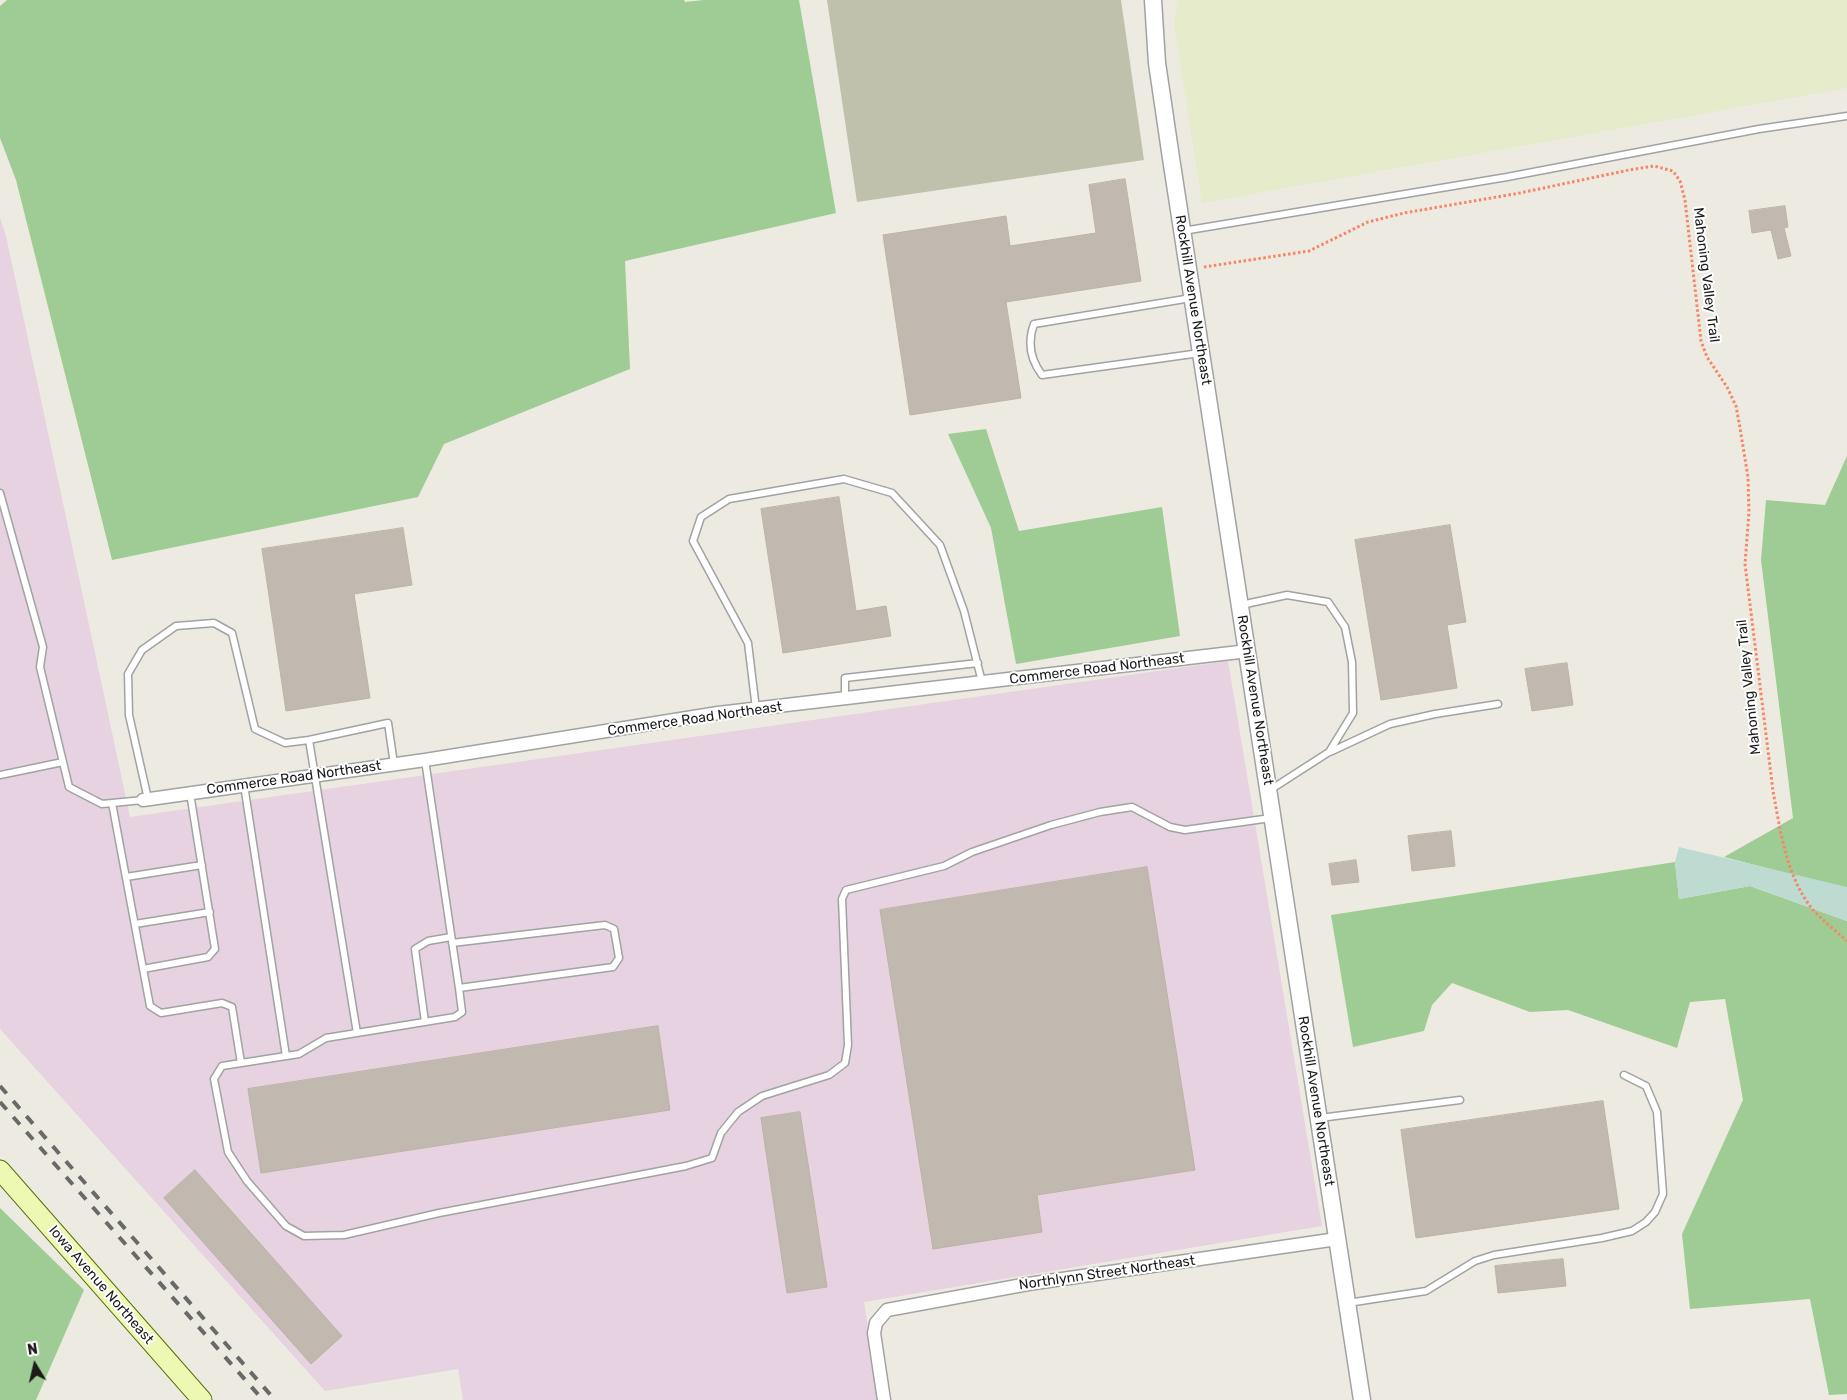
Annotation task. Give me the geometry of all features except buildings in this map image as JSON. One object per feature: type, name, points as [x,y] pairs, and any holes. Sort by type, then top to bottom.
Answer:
[{"type":"main road","name":"Iowa Avenue Northeast","points":[[0,1170],[202,1400]]},
{"type":"street","name":"Rockhill Avenue Northeast","points":[[1153,0],[1157,63],[1182,232],[1362,1400]]},
{"type":"street","name":"Commerce Road Northeast","points":[[146,799],[425,760],[756,709],[1248,651]]},
{"type":"street","name":"Northlynn Street Northeast","points":[[884,1400],[874,1333],[880,1316],[895,1308],[1028,1284],[1337,1239]]},
{"type":"lane","points":[[1182,232],[1507,177],[1750,131],[1847,116]]},
{"type":"lane","points":[[1193,298],[1034,324],[1029,337],[1033,363],[1042,375],[1201,353]]},
{"type":"lane","points":[[756,709],[748,643],[693,542],[702,517],[729,499],[844,479],[892,493],[940,545],[964,611],[982,682]]},
{"type":"lane","points":[[0,493],[43,647],[40,667],[68,788],[102,804],[146,799],[129,715],[128,674],[142,650],[176,626],[214,623],[232,634],[255,729],[285,743],[309,740],[388,723],[394,764]]},
{"type":"lane","points":[[1241,605],[1287,595],[1328,602],[1345,626],[1352,662],[1353,713],[1329,752]]},
{"type":"lane","points":[[845,698],[845,678],[978,663]]},
{"type":"lane","points":[[1269,790],[1329,752],[1390,724],[1435,714],[1498,704]]},
{"type":"lane","points":[[309,740],[357,1033]]},
{"type":"lane","points":[[425,760],[462,1012],[455,1018],[326,1038],[299,1054],[222,1066],[214,1079],[228,1152],[248,1182],[286,1226],[304,1236],[344,1235],[439,1213],[686,1166],[712,1158],[721,1133],[738,1112],[762,1096],[829,1075],[845,1063],[848,1045],[842,899],[846,890],[944,866],[972,852],[1051,825],[1100,812],[1132,807],[1170,826],[1185,830],[1273,818]]},
{"type":"lane","points":[[0,774],[62,762]]},
{"type":"lane","points":[[244,785],[286,1056]]},
{"type":"lane","points":[[143,969],[208,957],[216,949],[190,793]]},
{"type":"lane","points":[[112,803],[150,1006],[161,1013],[222,1003],[232,1007],[241,1063]]},
{"type":"lane","points":[[126,877],[202,865]]},
{"type":"lane","points":[[135,924],[210,912]]},
{"type":"lane","points":[[425,1022],[415,949],[428,941],[605,924],[614,929],[619,958],[613,967],[459,988]]},
{"type":"lane","points":[[1347,1304],[1426,1291],[1475,1261],[1494,1255],[1602,1238],[1632,1231],[1646,1222],[1656,1212],[1663,1194],[1657,1112],[1646,1086],[1624,1075]]},
{"type":"lane","points":[[1319,1118],[1460,1100]]},
{"type":"path","name":"Mahoning Valley Trail","points":[[1188,269],[1304,252],[1324,245],[1368,222],[1404,213],[1530,191],[1654,166],[1673,171],[1680,182],[1685,200],[1701,341],[1707,357],[1727,387],[1736,406],[1740,428],[1748,494],[1745,564],[1772,792],[1780,829],[1800,891],[1811,907],[1847,941]]},
{"type":"shaded area","points":[[827,0],[1121,0],[1144,160],[857,202]]},
{"type":"shaded area","points":[[1177,0],[1847,0],[1847,88],[1202,203],[1174,25]]},
{"type":"shaded area","points":[[0,218],[6,236],[130,817],[1228,661],[1322,1226],[864,1302],[879,1400],[463,1400],[458,1369],[325,1391],[0,1029]]},
{"type":"shaded area","points":[[1679,847],[1847,887],[1847,921],[1750,886],[1679,899],[1675,862]]},
{"type":"green space","points":[[7,0],[684,0],[685,2],[704,0],[799,0],[836,213],[625,261],[630,369],[444,444],[418,497],[112,560],[16,180],[0,138],[0,6]]},
{"type":"green space","points":[[986,429],[1019,531],[1162,507],[1180,636],[1016,664],[991,528],[948,434]]},
{"type":"green space","points":[[1847,456],[1847,889],[1724,857],[1793,818],[1761,560],[1766,500],[1825,505]]},
{"type":"green space","points":[[1675,862],[1679,899],[1750,886],[1847,921],[1847,1394],[1829,1395],[1810,1299],[1690,1309],[1682,1234],[1743,1100],[1725,999],[1690,1002],[1677,1048],[1568,1010],[1530,1012],[1452,983],[1432,1005],[1424,1031],[1353,1047],[1331,915]]},
{"type":"green space","points":[[0,1208],[84,1290],[36,1400],[0,1400]]},
{"type":"railway","points":[[0,1086],[275,1400]]},
{"type":"railway","points":[[0,1102],[263,1400]]}]
